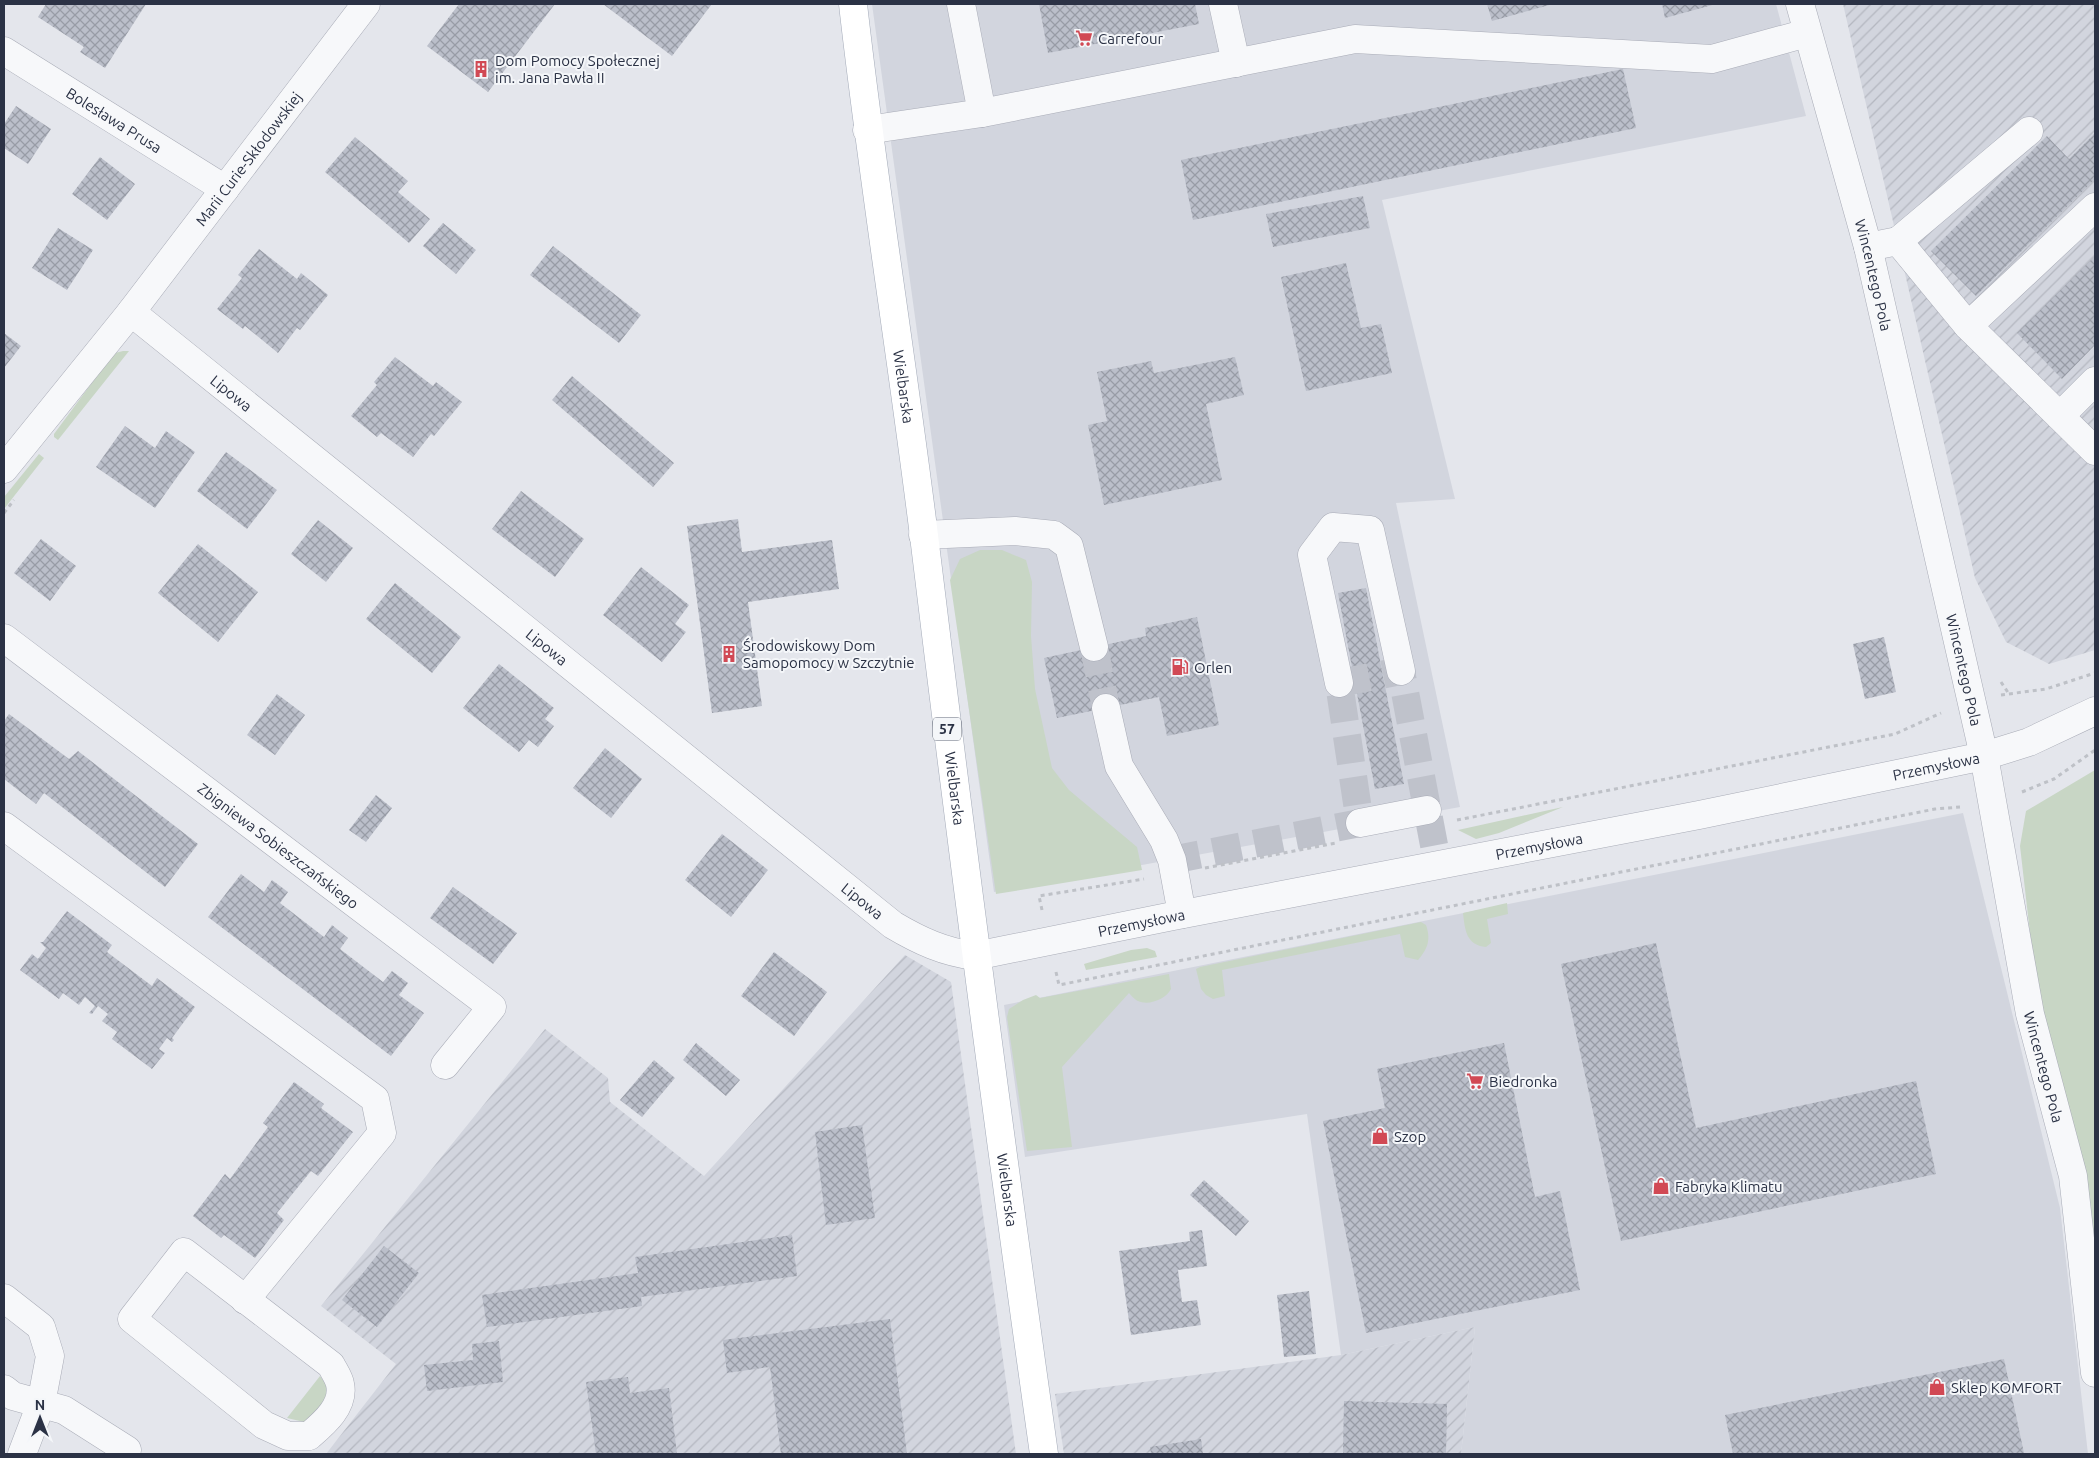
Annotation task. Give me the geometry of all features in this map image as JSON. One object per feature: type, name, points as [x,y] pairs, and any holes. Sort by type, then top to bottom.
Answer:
[{"type":"main road","name":"Wielbarska","points":[[853,4],[867,130],[924,535],[975,956],[1044,1454]]},
{"type":"street","name":"Marii Curie-Skłodowskiej","points":[[130,312],[366,4]]},
{"type":"street","points":[[961,4],[982,113]]},
{"type":"street","points":[[1223,4],[1236,64]]},
{"type":"street","name":"Wincentego Pola","points":[[1800,4],[1868,247],[1984,756],[2030,1014],[2074,1176],[2095,1373]]},
{"type":"street","points":[[867,130],[982,113],[1355,39],[1712,59],[1807,33]]},
{"type":"street","name":"Bolesława Prusa","points":[[4,51],[225,189]]},
{"type":"street","points":[[1868,247],[1898,240],[2028,131]]},
{"type":"street","points":[[1968,326],[2095,207]]},
{"type":"street","points":[[1898,240],[1968,326],[2095,451]]},
{"type":"street","points":[[4,469],[130,312]]},
{"type":"street","name":"Lipowa","points":[[130,312],[893,926],[921,942],[953,953],[975,956]]},
{"type":"street","points":[[2060,416],[2095,381]]},
{"type":"street","points":[[1339,683],[1312,554],[1333,527],[1370,530],[1401,671]]},
{"type":"street","points":[[924,535],[1015,531],[1054,535],[1069,546],[1094,647]]},
{"type":"street","name":"Zbigniewa Sobieszczańskiego","points":[[4,638],[492,1007],[445,1065]]},
{"type":"street","points":[[1106,708],[1119,766],[1164,840],[1175,874],[1182,914]]},
{"type":"street","name":"Przemysłowa","points":[[975,956],[1182,914],[1699,815],[1984,756],[2029,742],[2095,710]]},
{"type":"street","points":[[1353,832],[1438,816]]},
{"type":"street","points":[[4,826],[375,1099],[382,1133],[245,1300]]},
{"type":"street","points":[[184,1252],[245,1300],[331,1366],[340,1385],[338,1405],[324,1422],[308,1436],[288,1436],[264,1425],[132,1319],[184,1252]]},
{"type":"street","points":[[4,1298],[41,1327],[50,1356],[41,1404],[22,1454]]},
{"type":"street","points":[[4,1389],[13,1396],[64,1410],[128,1453]]},
{"type":"path","points":[[1438,816],[1895,734],[1971,700],[2046,689],[2095,673]]},
{"type":"path","points":[[1059,985],[1934,809],[1992,804],[2054,779],[2095,750]]},
{"type":"path","points":[[1039,896],[1175,874],[1353,832]]},
{"type":"shaded area","points":[[872,4],[1776,4],[1806,116],[1382,200],[1455,499],[1396,503],[1460,807],[994,892]]},
{"type":"shaded area","points":[[1843,4],[2095,4],[2095,650],[2049,664],[2006,642],[1975,578]]},
{"type":"shaded area","points":[[1963,813],[2060,1208],[2088,1454],[1461,1454],[1475,1327],[1341,1355],[1307,1114],[1025,1157],[1004,1005]]},
{"type":"shaded area","points":[[905,955],[951,982],[1016,1454],[326,1454],[396,1364],[321,1306],[545,1029],[608,1078],[610,1102],[704,1176]]},
{"type":"shaded area","points":[[1475,1327],[1461,1454],[1064,1454],[1055,1394],[1341,1355]]},
{"type":"green space","points":[[129,351],[58,440],[54,437],[54,434],[111,357],[115,353]]},
{"type":"green space","points":[[39,454],[44,458],[4,509],[4,497]]},
{"type":"green space","points":[[980,550],[1002,550],[1026,560],[1032,582],[1031,636],[1035,689],[1052,768],[1069,790],[1137,847],[1142,870],[996,894],[950,580],[960,559]]},
{"type":"green space","points":[[2095,770],[2095,1271],[2040,1020],[2020,846],[2026,811]]},
{"type":"green space","points":[[1563,807],[1499,833],[1476,839],[1458,830]]},
{"type":"green space","points":[[1507,903],[1508,914],[1487,919],[1491,943],[1486,947],[1479,946],[1470,940],[1466,931],[1463,913]]},
{"type":"green space","points":[[1421,922],[1426,925],[1428,939],[1426,948],[1418,960],[1405,957],[1400,934],[1222,970],[1225,996],[1213,999],[1201,989],[1196,969],[1200,967]]},
{"type":"green space","points":[[1147,948],[1155,951],[1157,957],[1086,970],[1084,964],[1131,950]]},
{"type":"green space","points":[[1169,974],[1171,989],[1169,993],[1157,1001],[1147,1003],[1136,1000],[1129,993],[1062,1067],[1072,1147],[1027,1151],[1007,1017],[1009,1009],[1023,1000],[1036,995],[1040,998]]},
{"type":"green space","points":[[320,1376],[329,1388],[328,1403],[317,1417],[304,1422],[287,1418]]},
{"type":"building","points":[[46,4],[146,4],[105,68],[80,52],[84,47],[38,17]]},
{"type":"building","name":"Dom Pomocy Społecznej im. Jana Pawła II","points":[[459,4],[555,4],[488,92],[427,46]]},
{"type":"building","name":"Dom Pomocy Społecznej im. Jana Pawła II","points":[[603,4],[712,4],[672,56]]},
{"type":"building","name":"Carrefour","points":[[1039,4],[1195,4],[1199,24],[1048,53]]},
{"type":"building","points":[[1487,4],[1553,4],[1492,21]]},
{"type":"building","points":[[1662,4],[1716,4],[1665,18]]},
{"type":"building","points":[[1623,69],[1636,128],[1193,220],[1181,160]]},
{"type":"building","points":[[16,106],[51,129],[28,164],[4,148],[4,124]]},
{"type":"building","points":[[2095,133],[2095,179],[1976,296],[1931,251],[2047,136],[2069,159]]},
{"type":"building","points":[[355,137],[408,181],[398,192],[430,219],[409,243],[325,172]]},
{"type":"building","points":[[100,157],[135,184],[107,220],[72,194]]},
{"type":"building","points":[[1363,196],[1370,228],[1273,247],[1266,214]]},
{"type":"building","points":[[443,223],[476,250],[456,274],[423,246]]},
{"type":"building","points":[[58,228],[93,250],[67,290],[32,268]]},
{"type":"building","points":[[553,246],[641,315],[619,343],[530,275]]},
{"type":"building","points":[[259,249],[297,279],[301,273],[328,295],[300,330],[297,328],[278,353],[245,326],[243,329],[217,309],[242,278],[238,275]]},
{"type":"building","points":[[2095,256],[2095,345],[2062,379],[2017,333]]},
{"type":"building","points":[[1346,263],[1361,328],[1381,324],[1392,373],[1306,391],[1281,277]]},
{"type":"building","points":[[4,333],[21,346],[4,368]]},
{"type":"building","points":[[395,357],[433,386],[436,382],[462,402],[434,436],[431,434],[413,457],[381,433],[377,437],[351,416],[377,385],[374,382]]},
{"type":"building","points":[[1235,357],[1244,395],[1206,404],[1222,480],[1104,505],[1088,425],[1107,421],[1097,372],[1151,361],[1154,373]]},
{"type":"building","points":[[572,376],[674,463],[653,487],[552,400]]},
{"type":"building","points":[[125,426],[155,448],[166,431],[195,452],[155,508],[96,467]]},
{"type":"building","points":[[226,452],[277,490],[247,529],[197,491]]},
{"type":"building","points":[[521,491],[584,539],[555,577],[492,529]]},
{"type":"building","name":"Środowiskowy Dom Samopomocy w Szczytnie","points":[[738,519],[742,552],[832,540],[839,589],[748,602],[762,706],[712,713],[687,526]]},
{"type":"building","points":[[318,520],[353,548],[326,582],[291,554]]},
{"type":"building","points":[[41,539],[76,566],[50,601],[14,573]]},
{"type":"building","points":[[198,544],[258,592],[218,642],[158,593]]},
{"type":"building","points":[[641,567],[689,605],[675,624],[686,632],[662,662],[603,615]]},
{"type":"building","points":[[395,583],[461,637],[432,673],[366,619]]},
{"type":"building","points":[[1366,588],[1404,784],[1375,789],[1338,593]]},
{"type":"building","points":[[1197,617],[1219,725],[1167,736],[1159,697],[1057,718],[1044,658],[1146,636],[1145,628]]},
{"type":"building","points":[[1884,637],[1896,692],[1865,699],[1853,644]]},
{"type":"building","points":[[499,664],[554,708],[545,719],[554,726],[538,747],[529,740],[519,752],[463,708]]},
{"type":"building","points":[[277,694],[305,715],[275,755],[247,735]]},
{"type":"building","points":[[9,714],[69,759],[78,751],[198,844],[165,887],[44,793],[36,804],[4,779],[4,721]]},
{"type":"building","points":[[605,748],[642,779],[611,818],[573,788]]},
{"type":"building","points":[[376,795],[392,808],[366,842],[349,830]]},
{"type":"building","points":[[722,834],[768,870],[731,917],[685,880]]},
{"type":"building","points":[[241,874],[264,892],[272,880],[288,892],[280,903],[324,937],[332,925],[348,938],[340,949],[383,982],[392,971],[408,983],[399,995],[424,1013],[391,1056],[208,917]]},
{"type":"building","points":[[453,887],[517,933],[493,964],[430,918]]},
{"type":"building","points":[[67,911],[112,945],[107,952],[152,986],[157,978],[195,1007],[172,1038],[174,1040],[172,1042],[167,1038],[159,1049],[165,1053],[152,1069],[112,1039],[117,1032],[102,1021],[108,1014],[98,1006],[92,1014],[89,1013],[95,1006],[85,997],[79,1005],[63,993],[59,999],[20,970],[32,954],[38,959],[46,948],[40,942],[43,942]]},
{"type":"building","points":[[1656,943],[1696,1128],[1916,1081],[1936,1174],[1621,1241],[1561,964]]},
{"type":"building","points":[[774,952],[827,992],[794,1036],[741,996]]},
{"type":"building","points":[[696,1043],[740,1080],[726,1096],[683,1060]]},
{"type":"building","points":[[1504,1043],[1535,1197],[1560,1191],[1580,1290],[1366,1333],[1323,1121],[1385,1108],[1377,1069]]},
{"type":"building","points":[[654,1060],[675,1078],[642,1117],[620,1100]]},
{"type":"building","points":[[294,1082],[324,1104],[321,1108],[353,1132],[318,1176],[311,1171],[277,1213],[284,1220],[255,1258],[224,1235],[221,1238],[193,1216],[225,1174],[230,1179],[268,1127],[263,1123]]},
{"type":"building","points":[[862,1125],[875,1218],[826,1225],[815,1132]]},
{"type":"building","points":[[1204,1180],[1249,1221],[1236,1236],[1190,1195]]},
{"type":"building","points":[[1202,1230],[1207,1266],[1178,1270],[1182,1302],[1197,1300],[1201,1325],[1131,1335],[1119,1251],[1190,1241],[1189,1232]]},
{"type":"building","points":[[792,1235],[797,1276],[641,1297],[642,1306],[487,1327],[482,1295],[638,1273],[635,1257]]},
{"type":"building","points":[[384,1246],[419,1273],[377,1327],[342,1300]]},
{"type":"building","points":[[1309,1291],[1316,1354],[1284,1357],[1277,1295]]},
{"type":"building","points":[[890,1319],[907,1454],[781,1454],[770,1367],[727,1373],[723,1340]]},
{"type":"building","points":[[499,1341],[503,1382],[427,1391],[424,1365],[473,1360],[472,1344]]},
{"type":"building","name":"Sklep KOMFORT","points":[[2004,1359],[2024,1453],[1733,1454],[1725,1415]]},
{"type":"building","points":[[628,1377],[630,1393],[669,1388],[677,1454],[596,1454],[586,1382]]},
{"type":"building","points":[[1344,1401],[1447,1404],[1446,1454],[1343,1453]]},
{"type":"building","points":[[1201,1439],[1203,1454],[1151,1454],[1150,1447]]},
{"type":"tunnel","points":[[1094,647],[1106,708]]},
{"type":"tunnel","points":[[1172,860],[1360,823],[1339,683],[1401,671],[1438,866]]},
{"type":"place","name":"Carrefour","points":[[1084,38]]},
{"type":"place","name":"Dom Pomocy Społecznej im. Jana Pawła II","points":[[481,69]]},
{"type":"place","name":"Środowiskowy Dom Samopomocy w Szczytnie","points":[[729,654]]},
{"type":"place","name":"Orlen","points":[[1180,667]]},
{"type":"place","name":"Biedronka","points":[[1475,1081]]},
{"type":"place","name":"Szop","points":[[1380,1136]]},
{"type":"place","name":"Fabryka Klimatu","points":[[1661,1186]]},
{"type":"place","name":"Sklep KOMFORT","points":[[1937,1387]]}]
